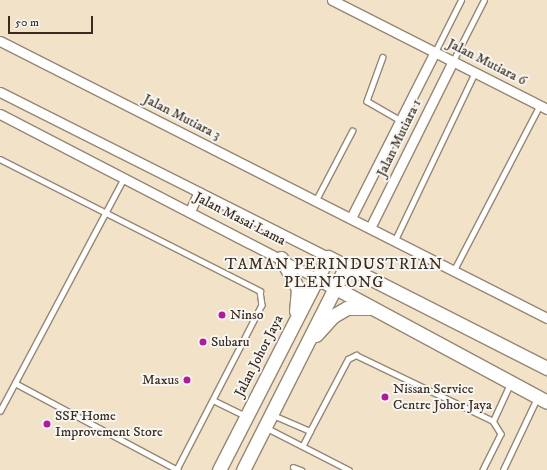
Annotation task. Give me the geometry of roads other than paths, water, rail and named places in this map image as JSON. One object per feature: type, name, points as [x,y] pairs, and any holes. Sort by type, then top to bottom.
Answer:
[{"type":"main road","name":"Jalan Masai Lama","points":[[328,257],[545,366]]},
{"type":"main road","name":"Jalan Johor Jaya","points":[[219,470],[328,257]]},
{"type":"main road","points":[[281,258],[291,272],[299,301],[287,337]]},
{"type":"main road","points":[[243,470],[346,266]]},
{"type":"main road","name":"Jalan Masai Lama","points":[[317,278],[542,400]]},
{"type":"main road","points":[[304,348],[333,316],[347,308],[373,308]]},
{"type":"street","name":"Jalan Mutiara 6","points":[[332,0],[543,107]]},
{"type":"street","name":"Jalan Mutiara 3","points":[[0,41],[547,318]]},
{"type":"street","name":"Jalan Mutiara 1","points":[[351,218],[435,52]]},
{"type":"street","name":"Jalan Mutiara 1","points":[[370,228],[453,61]]},
{"type":"street","name":"Jalan Masai Lama","points":[[0,92],[328,257]]},
{"type":"street","name":"Jalan Masai Lama","points":[[0,114],[281,258],[317,278]]},
{"type":"street","points":[[190,211],[199,192]]},
{"type":"lane","points":[[435,52],[461,0]]},
{"type":"lane","points":[[453,61],[484,0]]},
{"type":"lane","points":[[383,57],[367,101],[401,121]]},
{"type":"lane","points":[[395,240],[475,72]]},
{"type":"lane","points":[[454,270],[543,107]]},
{"type":"lane","points":[[316,200],[352,131]]},
{"type":"lane","points":[[0,159],[107,210],[260,291],[262,305],[178,470],[15,383]]},
{"type":"lane","points":[[0,411],[124,178]]},
{"type":"lane","points":[[303,445],[348,359],[356,355],[493,421],[501,434],[483,470]]},
{"type":"lane","points":[[493,421],[511,383]]},
{"type":"lane","points":[[213,400],[246,416]]},
{"type":"lane","points":[[503,470],[542,400]]},
{"type":"lane","points":[[271,414],[310,431]]},
{"type":"lane","points":[[265,427],[303,445],[349,470]]},
{"type":"lane","points":[[291,469],[301,470]]},
{"type":"place","name":"Ninso","points":[[222,315]]},
{"type":"place","name":"Subaru","points":[[203,342]]},
{"type":"place","name":"Maxus","points":[[187,380]]},
{"type":"place","name":"Nissan Service Centre Johor Jaya","points":[[385,397]]},
{"type":"place","name":"SSF Home Improvement Store","points":[[47,424]]},
{"type":"district","name":"TAMAN PERINDUSTRIAN PLENTONG","points":[[334,273]]}]
